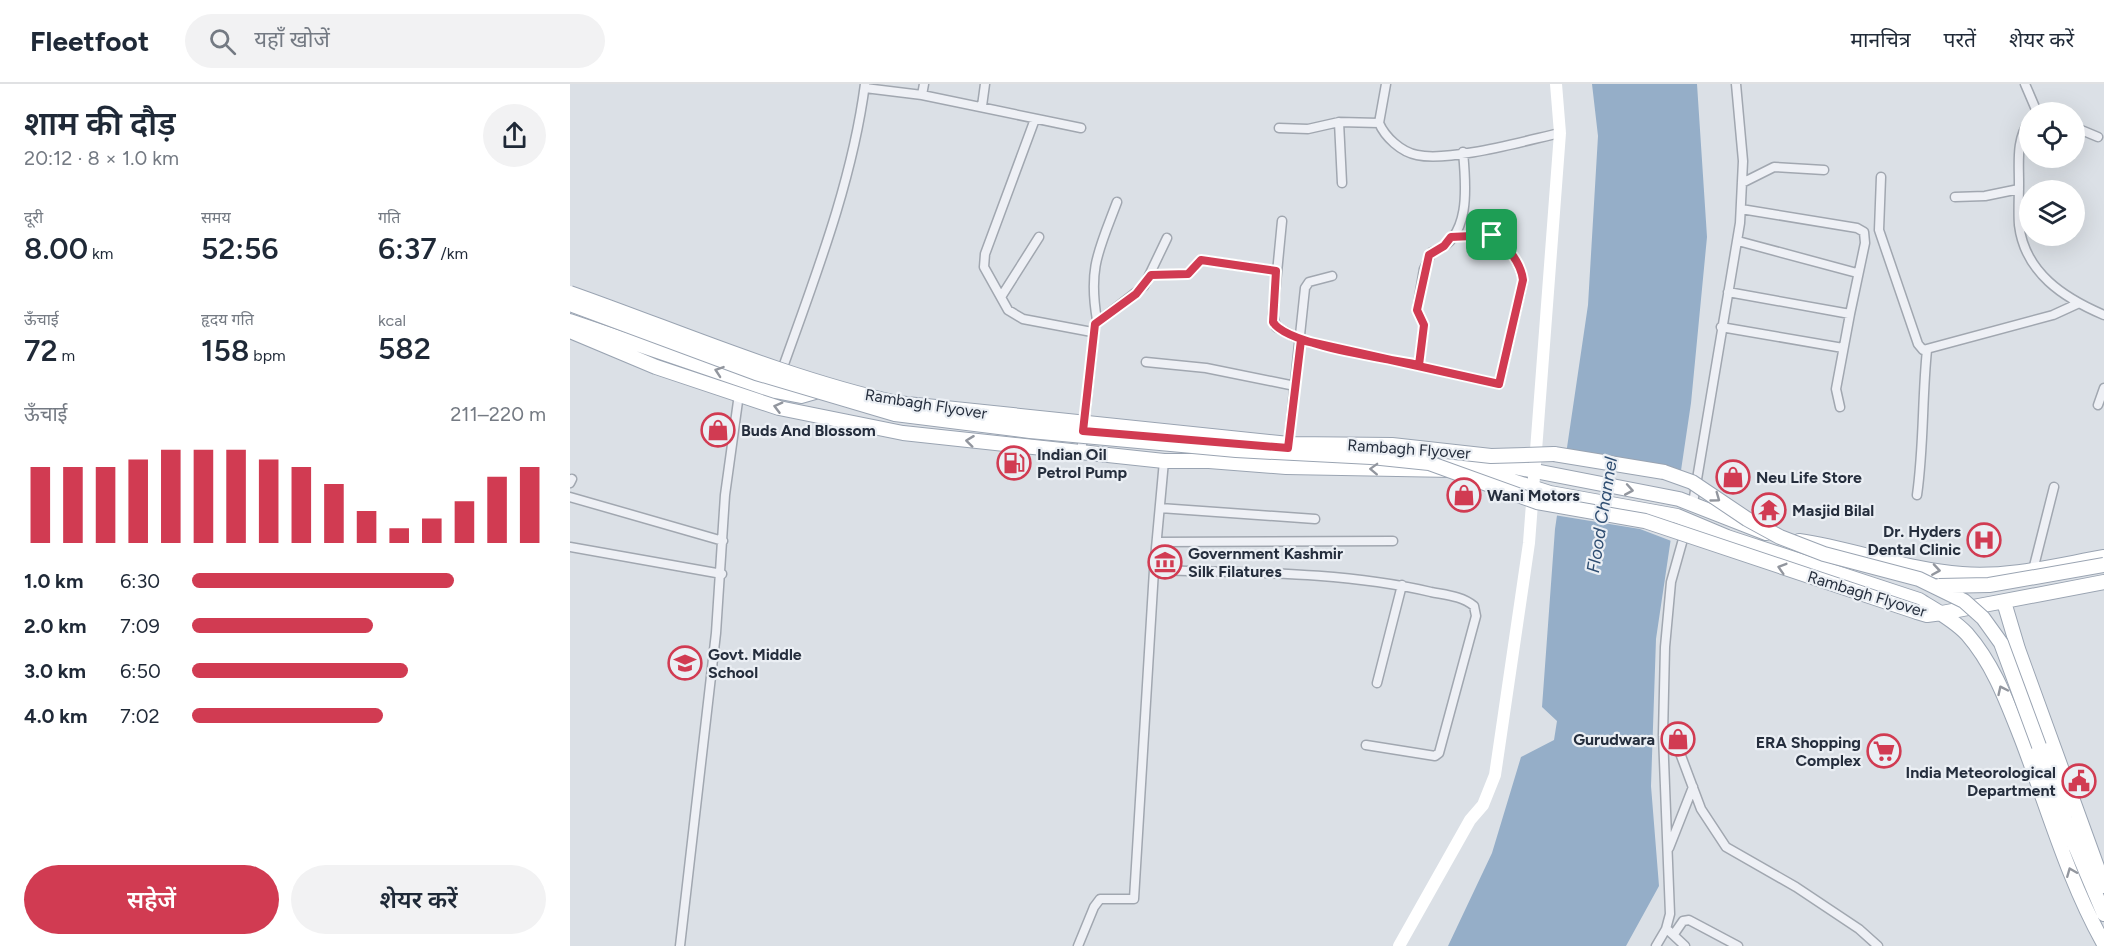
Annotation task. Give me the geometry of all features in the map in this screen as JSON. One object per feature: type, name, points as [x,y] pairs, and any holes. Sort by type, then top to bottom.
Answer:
[{"type":"main road","points":[[1399,946],[1470,820],[1484,805],[1495,775],[1529,543],[1534,488],[1560,133],[1555,86]]},
{"type":"main road","name":"Rambagh Flyover","points":[[570,293],[782,370],[855,393],[943,409],[1278,443],[1392,445],[1491,456],[1554,454],[1664,472],[1692,482],[1747,519],[1780,537],[1824,554],[1937,586],[1974,609],[2001,643],[2069,831],[2104,914]]},
{"type":"main road","points":[[570,299],[758,368],[891,406],[956,417],[1083,431],[1288,448],[1366,451],[1509,466],[1551,476],[1679,499],[1760,532],[1929,570],[1964,574],[2033,570],[2104,557]]},
{"type":"main road","name":"Rambagh Flyover","points":[[570,304],[756,374],[895,414],[977,425],[1236,450],[1371,457],[1429,464],[1537,502],[1645,521],[1927,615],[2058,591],[2104,586]]},
{"type":"main road","points":[[570,321],[775,391],[801,396],[815,392]]},
{"type":"main road","points":[[570,331],[656,367],[779,408],[903,433],[1081,454],[1164,461],[1488,473],[1550,493],[1683,518],[1737,540],[1919,600],[1942,613],[1966,632],[1990,665],[2006,698],[2070,872],[2104,944]]},
{"type":"main road","points":[[1937,586],[1989,585],[2104,565]]},
{"type":"main road","points":[[2051,566],[2058,591]]},
{"type":"main road","points":[[2001,602],[2002,622],[2080,830],[2075,846]]},
{"type":"main road","points":[[2001,602],[2104,886]]},
{"type":"street","points":[[922,94],[924,84]]},
{"type":"street","points":[[982,106],[985,84]]},
{"type":"street","points":[[1386,84],[1379,123],[1388,138],[1415,155],[1445,156],[1560,133]]},
{"type":"street","points":[[1693,503],[1721,327],[1738,241],[1742,183],[1736,84]]},
{"type":"street","points":[[2025,84],[2033,102]]},
{"type":"street","points":[[782,370],[826,246],[846,178],[862,115],[865,86],[922,94],[1081,128]]},
{"type":"street","points":[[1035,119],[983,261],[987,273],[1008,310],[1018,317],[1092,333]]},
{"type":"street","points":[[1279,128],[1308,129],[1339,122],[1379,123]]},
{"type":"street","points":[[1339,122],[1342,183]]},
{"type":"street","points":[[2085,132],[2098,137]]},
{"type":"street","points":[[1419,365],[1424,325],[1417,310],[1424,269],[1432,252],[1444,246],[1451,237],[1466,202],[1463,152]]},
{"type":"street","points":[[1742,183],[1774,167],[1824,170]]},
{"type":"street","points":[[1881,177],[1879,230],[1881,239],[1918,344],[1927,350],[2053,315],[2077,304]]},
{"type":"street","points":[[1955,197],[1985,196],[2019,189]]},
{"type":"street","points":[[1081,454],[1092,333],[1097,320],[1092,291],[1094,268],[1117,202]]},
{"type":"street","points":[[1741,209],[1864,232],[1865,243],[1857,273],[1835,395],[1840,407]]},
{"type":"street","points":[[1282,221],[1273,322],[1283,332],[1301,340],[1499,384],[1523,280],[1522,271],[1511,254],[1492,235],[1451,237]]},
{"type":"street","points":[[1001,297],[1039,237]]},
{"type":"street","points":[[1097,320],[1136,294],[1151,275],[1167,238]]},
{"type":"street","points":[[1738,241],[1857,273]]},
{"type":"street","points":[[2025,246],[2050,286],[2077,304],[2104,315]]},
{"type":"street","points":[[1151,275],[1188,274],[1201,260],[1276,271]]},
{"type":"street","points":[[1286,467],[1305,288],[1310,282],[1332,276]]},
{"type":"street","points":[[1728,292],[1850,314]]},
{"type":"street","points":[[1721,327],[1843,348]]},
{"type":"street","points":[[1917,495],[1924,430],[1922,395],[1927,350]]},
{"type":"street","points":[[1146,362],[1206,368],[1295,386]]},
{"type":"street","points":[[2098,405],[2104,388]]},
{"type":"street","points":[[680,946],[722,574],[725,495],[739,394]]},
{"type":"street","points":[[1078,946],[1097,901],[1105,898],[1134,899],[1154,570],[1164,461]]},
{"type":"street","points":[[2033,570],[2054,487]]},
{"type":"street","points":[[570,497],[723,541]]},
{"type":"street","points":[[1160,508],[1315,519]]},
{"type":"street","points":[[1683,518],[1668,604],[1664,735],[1670,931],[1685,946]]},
{"type":"street","points":[[1157,542],[1393,541]]},
{"type":"street","points":[[570,547],[722,574]]},
{"type":"street","points":[[1154,570],[1315,575],[1402,585],[1468,601],[1474,606],[1476,616],[1439,753],[1435,756],[1366,745]]},
{"type":"street","points":[[1377,683],[1402,585]]},
{"type":"street","points":[[1664,735],[1670,738],[1680,753],[1701,809],[1726,847],[1814,899],[1859,929],[1878,946]]},
{"type":"street","points":[[1668,851],[1693,787]]},
{"type":"street","points":[[1656,946],[1670,931],[1683,921],[1689,920],[1738,946]]},
{"type":"water","name":"Flood Channel","points":[[1592,84],[1697,84],[1707,237],[1691,403],[1656,639],[1651,786],[1659,886],[1626,946],[1448,946],[1492,853],[1521,757],[1554,740],[1557,721],[1542,707],[1555,529],[1588,305],[1598,136]]},
{"type":"pier","points":[[1563,453],[1684,475],[1674,542],[1640,529],[1554,515]]},
{"type":"place","name":"Buds And Blossom","points":[[718,430]]},
{"type":"place","name":"Indian Oil Petrol Pump","points":[[1014,463]]},
{"type":"place","name":"Neu Life Store","points":[[1733,477]]},
{"type":"place","name":"Wani Motors","points":[[1464,495]]},
{"type":"place","name":"Masjid Bilal","points":[[1769,510]]},
{"type":"place","name":"Dr. Hyders Dental Clinic","points":[[1984,540]]},
{"type":"place","name":"Government Kashmir Silk Filatures","points":[[1165,562]]},
{"type":"place","name":"Govt. Middle School","points":[[685,663]]},
{"type":"place","name":"Gurudwara","points":[[1678,739]]},
{"type":"place","name":"ERA Shopping Complex","points":[[1884,751]]},
{"type":"place","name":"India Meteorological Department","points":[[2079,781]]},
{"type":"route","points":[[1492,235],[1451,237],[1444,246],[1429,255],[1424,269],[1417,310],[1424,325],[1419,365],[1301,340],[1283,332],[1273,322],[1276,271],[1201,260],[1188,274],[1151,275],[1136,294],[1097,320],[1095,324],[1092,333],[1083,431],[1223,445],[1288,448],[1301,340],[1499,384],[1523,280],[1522,271],[1511,254],[1492,235]]}]
